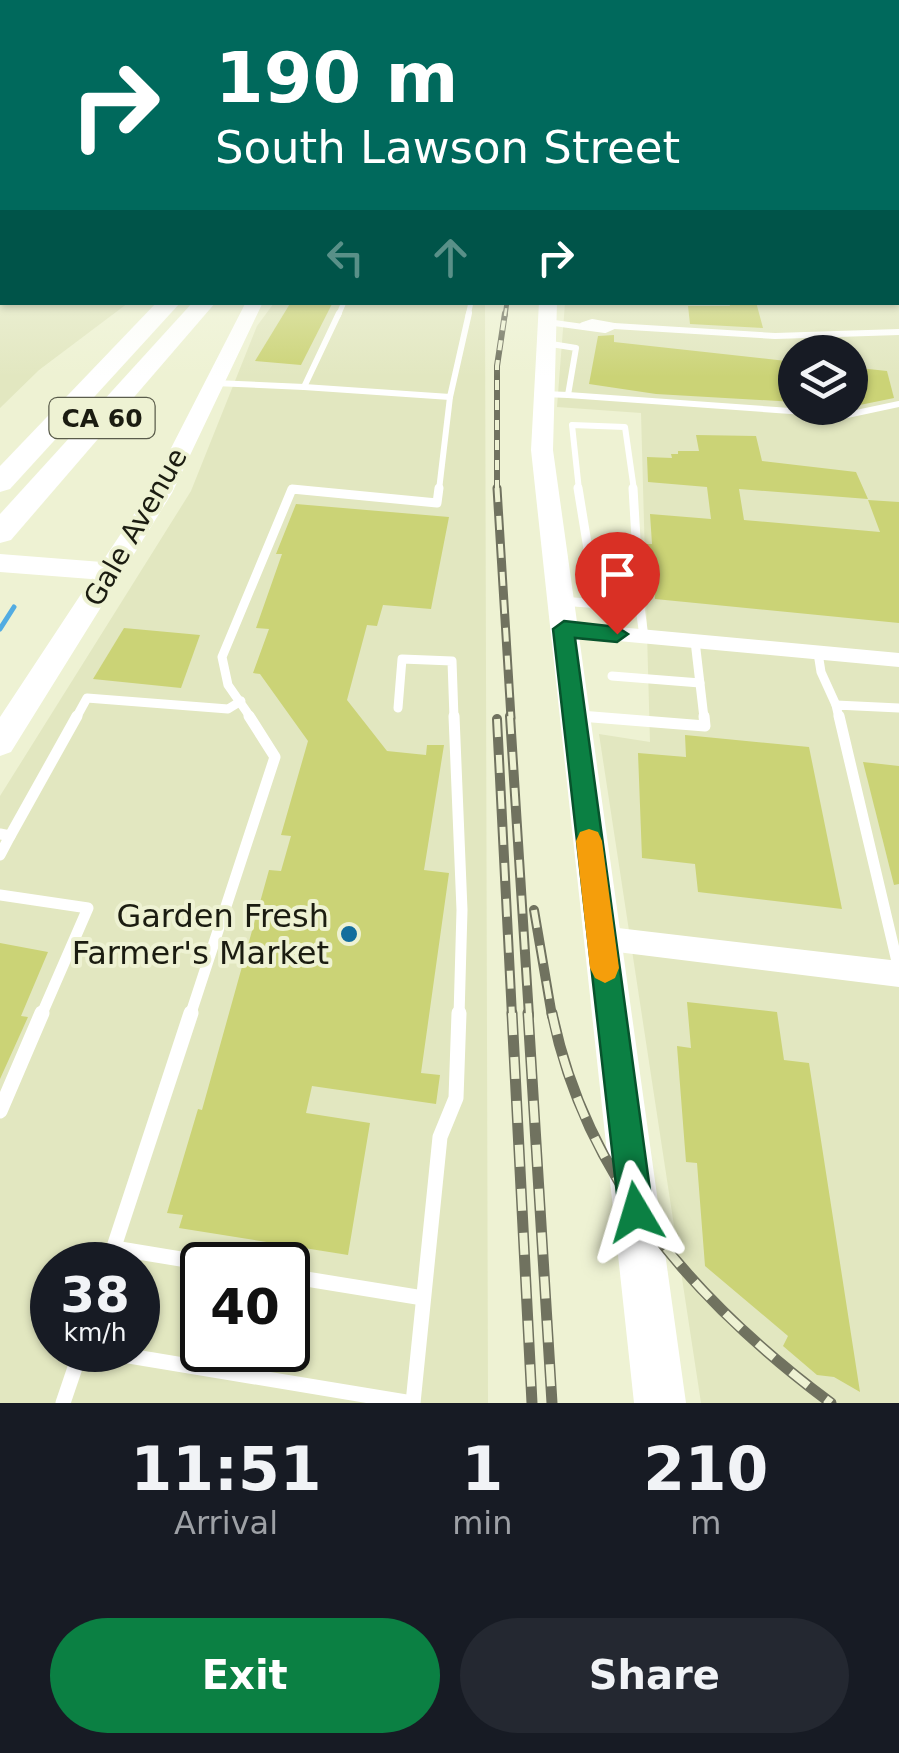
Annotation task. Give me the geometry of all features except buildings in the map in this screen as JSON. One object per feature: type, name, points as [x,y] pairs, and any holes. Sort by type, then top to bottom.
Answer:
[{"type":"highway","name":"CA 60","points":[[0,483],[167,305]]},
{"type":"highway","points":[[0,497],[182,305]]},
{"type":"highway","points":[[0,510],[182,305]]},
{"type":"highway","name":"CA 60","points":[[0,533],[202,305]]},
{"type":"street","name":"Gale Avenue","points":[[0,744],[160,493],[253,305]]},
{"type":"street","points":[[546,323],[542,427],[660,1403]]},
{"type":"street","points":[[0,564],[111,572]]},
{"type":"street","points":[[562,615],[644,637],[899,660]]},
{"type":"street","points":[[601,938],[899,972]]},
{"type":"lane","points":[[304,387],[343,305]]},
{"type":"lane","points":[[116,1242],[275,757],[268,740],[222,674],[224,646],[292,490],[437,502],[450,397],[470,305]]},
{"type":"lane","points":[[546,323],[605,330],[614,326],[774,336],[899,332]]},
{"type":"lane","points":[[546,323],[576,348],[568,396]]},
{"type":"lane","points":[[214,383],[450,397]]},
{"type":"lane","points":[[543,394],[847,415],[899,404]]},
{"type":"lane","points":[[597,604],[582,522],[572,425],[625,427],[633,482],[644,637]]},
{"type":"lane","points":[[542,427],[573,428]]},
{"type":"lane","points":[[562,615],[597,604],[640,607]]},
{"type":"lane","points":[[574,715],[706,726],[695,642]]},
{"type":"lane","points":[[818,653],[821,672],[836,706],[899,972]]},
{"type":"lane","points":[[160,1361],[413,1403],[440,1137],[456,1098],[462,910],[452,660],[402,659],[398,708]]},
{"type":"lane","points":[[612,676],[700,683]]},
{"type":"lane","points":[[0,855],[5,835],[87,698],[228,709],[242,702]]},
{"type":"lane","points":[[836,706],[899,708]]},
{"type":"lane","points":[[0,895],[88,908],[0,1111]]},
{"type":"lane","points":[[310,1280],[424,1298]]},
{"type":"lane","points":[[63,1403],[74,1372]]},
{"type":"shaded area","points":[[0,305],[125,305],[39,370],[0,408]]},
{"type":"shaded area","points":[[273,305],[485,305],[488,1403],[0,1403],[0,796],[191,491],[257,326]]},
{"type":"shaded area","points":[[565,305],[899,305],[899,1403],[701,1403],[599,734],[650,742],[641,413],[557,407]]},
{"type":"waterway","points":[[0,629],[14,607]]},
{"type":"railway","points":[[505,316],[507,305]]},
{"type":"railway","points":[[497,488],[497,366],[505,313]]},
{"type":"railway","points":[[497,488],[511,718]]},
{"type":"railway","points":[[510,716],[529,1016]]},
{"type":"railway","points":[[497,719],[512,1016]]},
{"type":"railway","points":[[534,910],[552,1016]]},
{"type":"railway","points":[[512,1013],[532,1403]]},
{"type":"railway","points":[[528,1013],[552,1403]]},
{"type":"railway","points":[[552,1013],[568,1074],[591,1130],[620,1184],[654,1234],[736,1324],[831,1403]]},
{"type":"slow traffic","points":[[589,841],[605,968]]},
{"type":"place","name":"Garden Fresh Farmer's Market","points":[[349,934]]},
{"type":"route","points":[[617,634],[564,629],[636,1212]]}]
